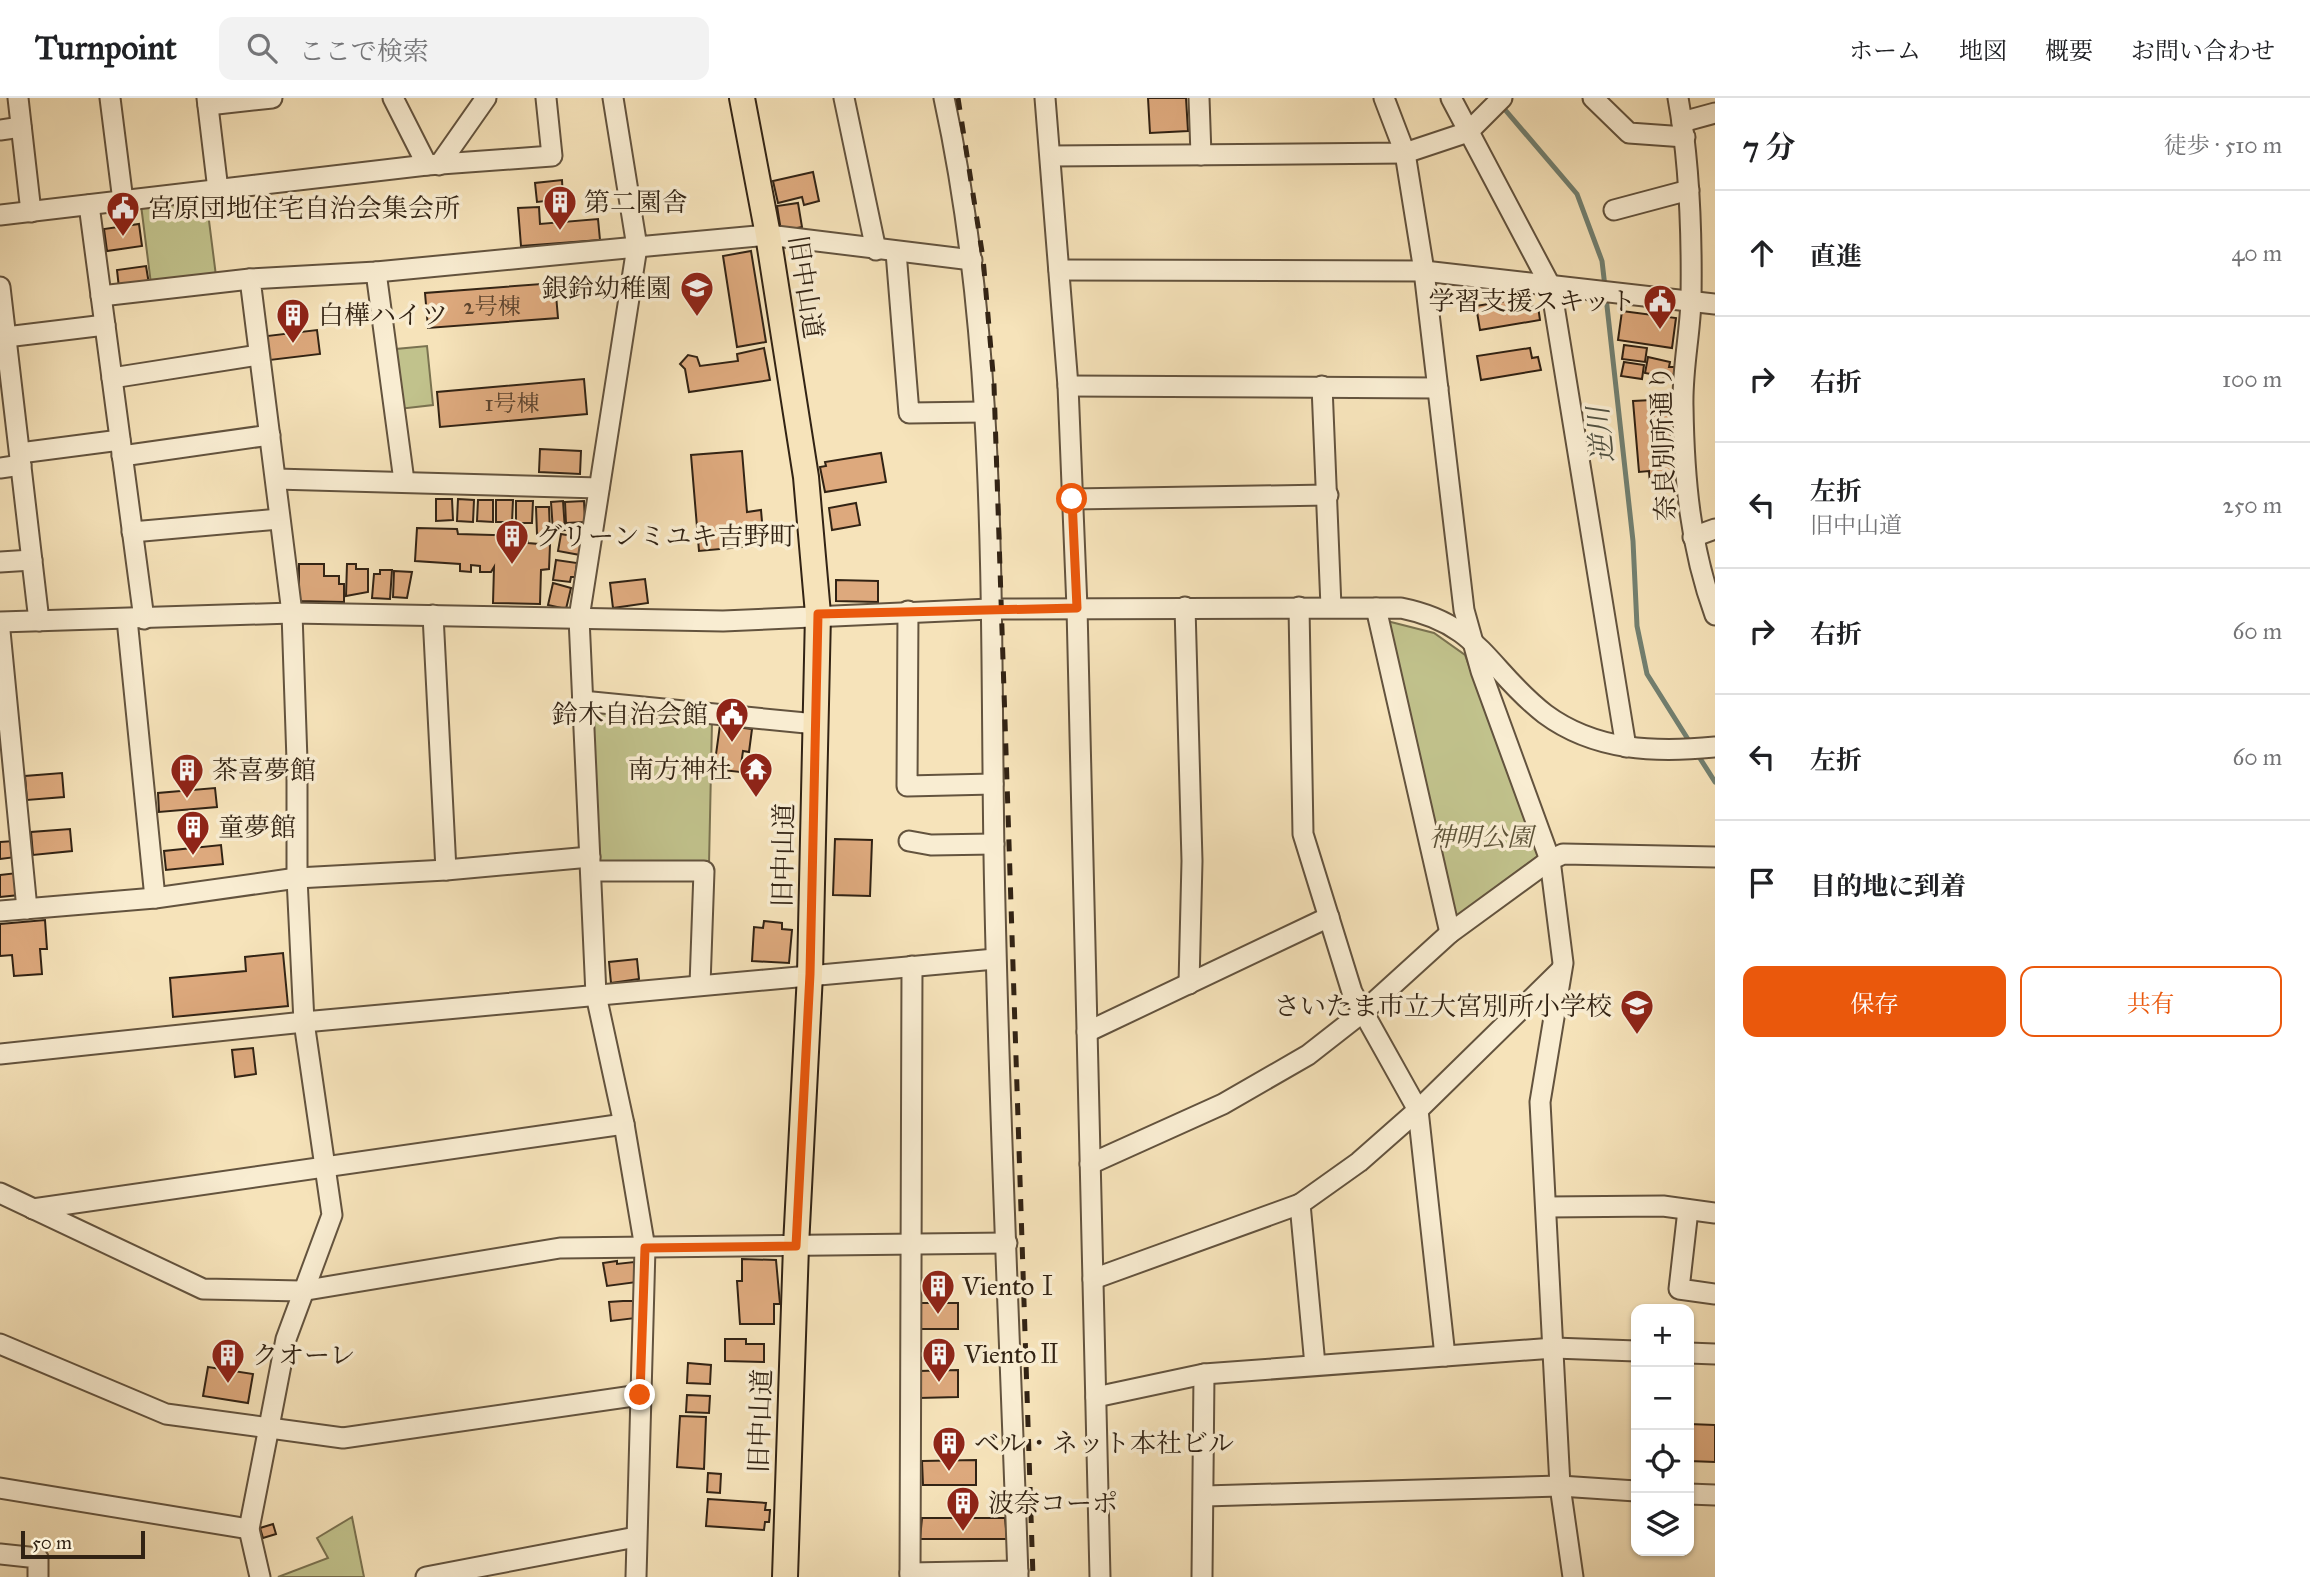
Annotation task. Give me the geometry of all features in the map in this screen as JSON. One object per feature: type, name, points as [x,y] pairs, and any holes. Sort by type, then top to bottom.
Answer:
[{"type":"main road","name":"旧中山道","points":[[742,98],[768,234],[806,477],[818,614],[810,974],[796,1246],[785,1577]]},
{"type":"street","points":[[18,98],[31,212]]},
{"type":"street","points":[[110,98],[123,201]]},
{"type":"street","points":[[218,190],[208,102],[272,98]]},
{"type":"street","points":[[393,98],[433,165]]},
{"type":"street","points":[[433,165],[486,98]]},
{"type":"street","points":[[0,215],[433,165],[552,156],[546,98]]},
{"type":"street","points":[[613,98],[637,247],[579,618],[596,995],[624,1124],[645,1248],[636,1577]]},
{"type":"street","points":[[844,98],[876,250]]},
{"type":"street","points":[[912,966],[911,1575],[1018,1574],[995,959],[983,412],[972,260],[961,176],[944,98]]},
{"type":"street","points":[[1045,98],[1068,386],[1077,608],[1100,1577]]},
{"type":"street","points":[[1199,98],[1201,155]]},
{"type":"street","points":[[1384,98],[1405,153],[1424,271],[1464,610],[1481,671],[1550,860],[1561,970],[1541,1102],[1560,1486],[1573,1577]]},
{"type":"street","points":[[1451,98],[1551,287],[1626,747]]},
{"type":"street","points":[[1593,98],[1629,133],[1684,129],[1715,113]]},
{"type":"street","name":"奈良別所通り","points":[[1678,98],[1684,129],[1689,190],[1691,301],[1683,405],[1693,537],[1700,574],[1715,615]]},
{"type":"street","points":[[1051,156],[1405,153],[1468,132],[1498,103]]},
{"type":"street","points":[[0,130],[21,127]]},
{"type":"street","points":[[1614,210],[1689,190]]},
{"type":"street","points":[[89,205],[132,532],[135,619],[155,898]]},
{"type":"street","points":[[101,296],[250,279],[376,272],[768,234],[876,250],[972,260]]},
{"type":"street","points":[[896,252],[909,413],[983,412]]},
{"type":"street","points":[[1059,270],[1424,271],[1715,304]]},
{"type":"street","points":[[376,272],[404,481]]},
{"type":"street","points":[[250,279],[292,613],[297,761],[296,878],[304,1022],[332,1215],[286,1339],[250,1529],[260,1577]]},
{"type":"street","points":[[0,295],[6,337],[6,384],[20,459],[39,621]]},
{"type":"street","points":[[6,337],[105,325]]},
{"type":"street","points":[[112,378],[258,355]]},
{"type":"street","points":[[1068,386],[1438,387]]},
{"type":"street","points":[[1322,386],[1331,607]]},
{"type":"street","points":[[0,468],[20,459],[270,435]]},
{"type":"street","points":[[276,479],[599,488]]},
{"type":"street","points":[[1072,499],[1328,495]]},
{"type":"street","points":[[132,532],[279,519]]},
{"type":"street","points":[[1693,537],[1715,529]]},
{"type":"street","points":[[0,562],[32,561]]},
{"type":"street","points":[[1185,607],[1192,861],[1189,984]]},
{"type":"street","points":[[1299,607],[1303,834],[1352,992],[1418,1110],[1445,1356]]},
{"type":"street","points":[[0,622],[292,613],[723,621],[818,614],[989,609],[1376,607],[1421,612],[1459,629],[1546,715],[1600,741],[1626,747],[1682,750],[1710,748]]},
{"type":"street","points":[[1376,607],[1450,933]]},
{"type":"street","points":[[908,611],[906,786],[993,784]]},
{"type":"street","points":[[433,615],[446,870]]},
{"type":"street","points":[[0,631],[27,909]]},
{"type":"street","points":[[582,701],[816,724]]},
{"type":"street","points":[[909,841],[932,845],[993,844]]},
{"type":"street","points":[[1090,1164],[1223,1104],[1308,1055],[1363,1012],[1450,933],[1550,860],[1563,855],[1715,857]]},
{"type":"street","points":[[0,911],[155,898],[296,878],[591,864],[704,871],[700,985]]},
{"type":"street","points":[[1087,1032],[1329,917]]},
{"type":"street","points":[[0,1054],[304,1022],[995,959]]},
{"type":"street","points":[[1093,1279],[1300,1204],[1359,1162],[1418,1110],[1561,970]]},
{"type":"street","points":[[33,1209],[624,1124]]},
{"type":"street","points":[[0,1193],[203,1289],[302,1291],[560,1248],[1007,1243]]},
{"type":"street","points":[[1300,1204],[1315,1365]]},
{"type":"street","points":[[1547,1207],[1663,1206],[1715,1213]]},
{"type":"street","points":[[1688,1210],[1678,1289],[1715,1294]]},
{"type":"street","points":[[0,1344],[166,1414],[343,1438],[640,1395]]},
{"type":"street","points":[[1096,1397],[1204,1374],[1555,1348],[1631,1351]]},
{"type":"street","points":[[1694,1353],[1715,1354]]},
{"type":"street","points":[[1202,1577],[1205,1496],[1204,1374]]},
{"type":"street","points":[[1205,1496],[1560,1486],[1631,1490]]},
{"type":"street","points":[[0,1488],[250,1529]]},
{"type":"street","points":[[1694,1494],[1715,1495]]},
{"type":"street","points":[[426,1577],[636,1537]]},
{"type":"street","points":[[0,1554],[38,1558],[38,1577]]},
{"type":"green space","points":[[206,197],[216,276],[151,284],[141,205]]},
{"type":"green space","points":[[427,346],[433,405],[399,409],[396,349]]},
{"type":"green space","name":"神明公園","points":[[1387,621],[1434,633],[1465,655],[1538,856],[1457,916],[1451,914]]},
{"type":"green space","points":[[591,709],[712,722],[709,865],[600,863]]},
{"type":"green space","points":[[352,1517],[364,1577],[278,1577],[328,1558],[317,1538]]},
{"type":"building","points":[[1148,98],[1186,98],[1188,131],[1150,133]]},
{"type":"building","points":[[813,172],[819,201],[804,205],[802,197],[778,203],[773,181]]},
{"type":"building","points":[[562,180],[563,199],[537,202],[535,183]]},
{"type":"building","points":[[798,203],[802,227],[781,231],[777,206]]},
{"type":"building","name":"第二園舎","points":[[539,207],[540,224],[598,219],[600,240],[521,246],[518,208]]},
{"type":"building","points":[[139,224],[142,246],[107,251],[104,229]]},
{"type":"building","points":[[751,251],[766,342],[737,347],[723,256]]},
{"type":"building","points":[[146,266],[149,284],[119,288],[117,270]]},
{"type":"building","points":[[555,283],[558,318],[428,328],[425,293]]},
{"type":"building","points":[[1529,297],[1530,307],[1538,306],[1540,320],[1480,330],[1476,306]]},
{"type":"building","points":[[1622,311],[1676,318],[1672,348],[1618,340]]},
{"type":"building","name":"白樺ハイツ","points":[[317,330],[320,354],[270,360],[267,336]]},
{"type":"building","points":[[1624,345],[1647,348],[1645,362],[1622,359]]},
{"type":"building","points":[[764,348],[770,380],[689,392],[685,369],[680,364],[688,355],[697,357],[700,366],[738,361],[737,354]]},
{"type":"building","points":[[1530,348],[1532,358],[1538,357],[1541,370],[1481,380],[1477,356]]},
{"type":"building","points":[[1648,357],[1670,362],[1669,367],[1675,367],[1673,378],[1645,373]]},
{"type":"building","points":[[1624,362],[1644,365],[1642,379],[1621,376]]},
{"type":"building","points":[[584,379],[587,414],[440,427],[437,392]]},
{"type":"building","points":[[1652,400],[1652,403],[1668,401],[1674,482],[1650,484],[1649,471],[1639,472],[1633,401]]},
{"type":"building","points":[[540,449],[581,451],[580,474],[539,472]]},
{"type":"building","points":[[742,451],[747,512],[761,510],[764,545],[699,551],[691,455]]},
{"type":"building","points":[[881,453],[886,482],[825,492],[820,467],[826,466],[825,462]]},
{"type":"building","points":[[436,499],[452,499],[453,520],[436,521]]},
{"type":"building","points":[[458,499],[474,500],[473,522],[457,521]]},
{"type":"building","points":[[478,500],[493,500],[493,522],[477,521]]},
{"type":"building","points":[[496,500],[513,500],[512,522],[496,522]]},
{"type":"building","points":[[516,501],[533,501],[532,523],[516,523]]},
{"type":"building","points":[[563,501],[565,530],[553,531],[551,502]]},
{"type":"building","points":[[584,501],[585,522],[566,523],[565,502]]},
{"type":"building","points":[[856,503],[860,525],[832,530],[829,508]]},
{"type":"building","points":[[536,507],[549,507],[550,533],[537,534]]},
{"type":"building","name":"グリーンミユキ吉野町","points":[[417,528],[457,529],[458,534],[527,536],[528,543],[550,545],[549,569],[541,570],[540,604],[493,603],[494,567],[491,572],[480,572],[480,566],[471,565],[471,572],[460,571],[460,564],[415,561]]},
{"type":"building","points":[[561,534],[583,538],[580,555],[558,551]]},
{"type":"building","points":[[556,560],[577,563],[575,577],[571,577],[570,582],[553,580]]},
{"type":"building","points":[[299,564],[324,564],[324,576],[339,576],[339,584],[344,584],[344,602],[299,601]]},
{"type":"building","points":[[347,564],[356,564],[356,569],[368,569],[368,592],[346,596]]},
{"type":"building","points":[[380,570],[392,570],[390,599],[372,598],[374,574],[380,574]]},
{"type":"building","points":[[394,571],[412,572],[407,598],[393,597]]},
{"type":"building","points":[[645,579],[648,603],[613,608],[610,583]]},
{"type":"building","points":[[836,580],[878,581],[878,602],[836,601]]},
{"type":"building","points":[[553,583],[571,588],[566,609],[548,605]]},
{"type":"building","points":[[720,725],[752,729],[749,752],[743,751],[740,772],[714,769]]},
{"type":"building","points":[[62,773],[64,797],[27,800],[25,776]]},
{"type":"building","name":"茶喜夢館","points":[[215,788],[217,807],[159,812],[158,793]]},
{"type":"building","points":[[70,829],[72,851],[33,855],[31,832]]},
{"type":"building","points":[[835,839],[872,840],[870,896],[833,895]]},
{"type":"building","points":[[14,841],[16,857],[0,859],[0,842]]},
{"type":"building","name":"童夢館","points":[[221,845],[223,864],[166,870],[164,851]]},
{"type":"building","points":[[17,873],[19,895],[0,897],[0,875]]},
{"type":"building","points":[[45,920],[47,949],[40,949],[42,974],[14,976],[12,955],[0,956],[0,924]]},
{"type":"building","points":[[764,921],[782,923],[782,929],[792,930],[789,963],[752,961],[754,927],[763,928]]},
{"type":"building","points":[[283,953],[288,1006],[173,1017],[170,978],[246,971],[245,957]]},
{"type":"building","points":[[637,959],[639,979],[611,983],[609,962]]},
{"type":"building","points":[[253,1048],[256,1074],[235,1077],[232,1050]]},
{"type":"building","points":[[742,1259],[776,1260],[780,1304],[774,1304],[774,1324],[740,1324],[737,1281],[742,1281]]},
{"type":"building","points":[[617,1261],[617,1264],[634,1262],[637,1282],[607,1286],[603,1263]]},
{"type":"building","points":[[633,1301],[636,1318],[611,1321],[609,1302]]},
{"type":"building","name":"VientoⅠ","points":[[919,1303],[958,1303],[958,1329],[919,1329]]},
{"type":"building","points":[[725,1339],[746,1339],[746,1344],[764,1344],[764,1362],[725,1361]]},
{"type":"building","points":[[688,1363],[711,1365],[710,1384],[687,1383]]},
{"type":"building","name":"クオーレ","points":[[208,1367],[253,1374],[248,1403],[203,1396]]},
{"type":"building","name":"VientoⅡ","points":[[958,1370],[958,1397],[919,1398],[919,1371]]},
{"type":"building","points":[[687,1395],[710,1396],[709,1413],[686,1412]]},
{"type":"building","points":[[680,1416],[706,1417],[704,1469],[677,1467]]},
{"type":"building","points":[[1694,1424],[1715,1425],[1715,1462],[1694,1461]]},
{"type":"building","name":"ベル・ネット本社ビル","points":[[976,1460],[976,1485],[923,1485],[922,1461]]},
{"type":"building","points":[[708,1473],[721,1474],[720,1493],[707,1492]]},
{"type":"building","points":[[708,1499],[766,1503],[765,1510],[770,1510],[769,1522],[765,1522],[764,1530],[706,1526]]},
{"type":"building","name":"波奈コーポ","points":[[922,1518],[1005,1518],[1007,1539],[920,1539]]},
{"type":"building","points":[[273,1524],[276,1534],[263,1538],[260,1528]]},
{"type":"waterway","name":"逆川","points":[[1501,105],[1577,194],[1602,261],[1605,287]]},
{"type":"waterway","name":"逆川","points":[[1606,297],[1633,541],[1637,626],[1647,674],[1691,744]]},
{"type":"waterway","name":"逆川","points":[[1696,752],[1715,782]]},
{"type":"railway","points":[[958,98],[983,258],[994,385],[1033,1577]]},
{"type":"place","name":"第二園舎","points":[[560,232]]},
{"type":"place","name":"宮原団地住宅自治会集会所","points":[[123,238]]},
{"type":"place","name":"銀鈴幼稚園","points":[[697,318]]},
{"type":"place","name":"学習支援スキット","points":[[1660,331]]},
{"type":"place","name":"白樺ハイツ","points":[[293,345]]},
{"type":"place","name":"グリーンミユキ吉野町","points":[[512,566]]},
{"type":"place","name":"鈴木自治会館","points":[[732,744]]},
{"type":"place","name":"南方神社","points":[[756,799]]},
{"type":"place","name":"茶喜夢館","points":[[187,800]]},
{"type":"place","name":"童夢館","points":[[193,857]]},
{"type":"place","name":"さいたま市立大宮別所小学校","points":[[1637,1036]]},
{"type":"place","name":"VientoⅠ","points":[[938,1316]]},
{"type":"place","name":"VientoⅡ","points":[[939,1384]]},
{"type":"place","name":"クオーレ","points":[[228,1385]]},
{"type":"place","name":"ベル・ネット本社ビル","points":[[949,1473]]},
{"type":"place","name":"波奈コーポ","points":[[963,1533]]},
{"type":"route","points":[[640,1395],[645,1248],[796,1246],[810,974],[818,614],[1077,608],[1072,499]]}]
